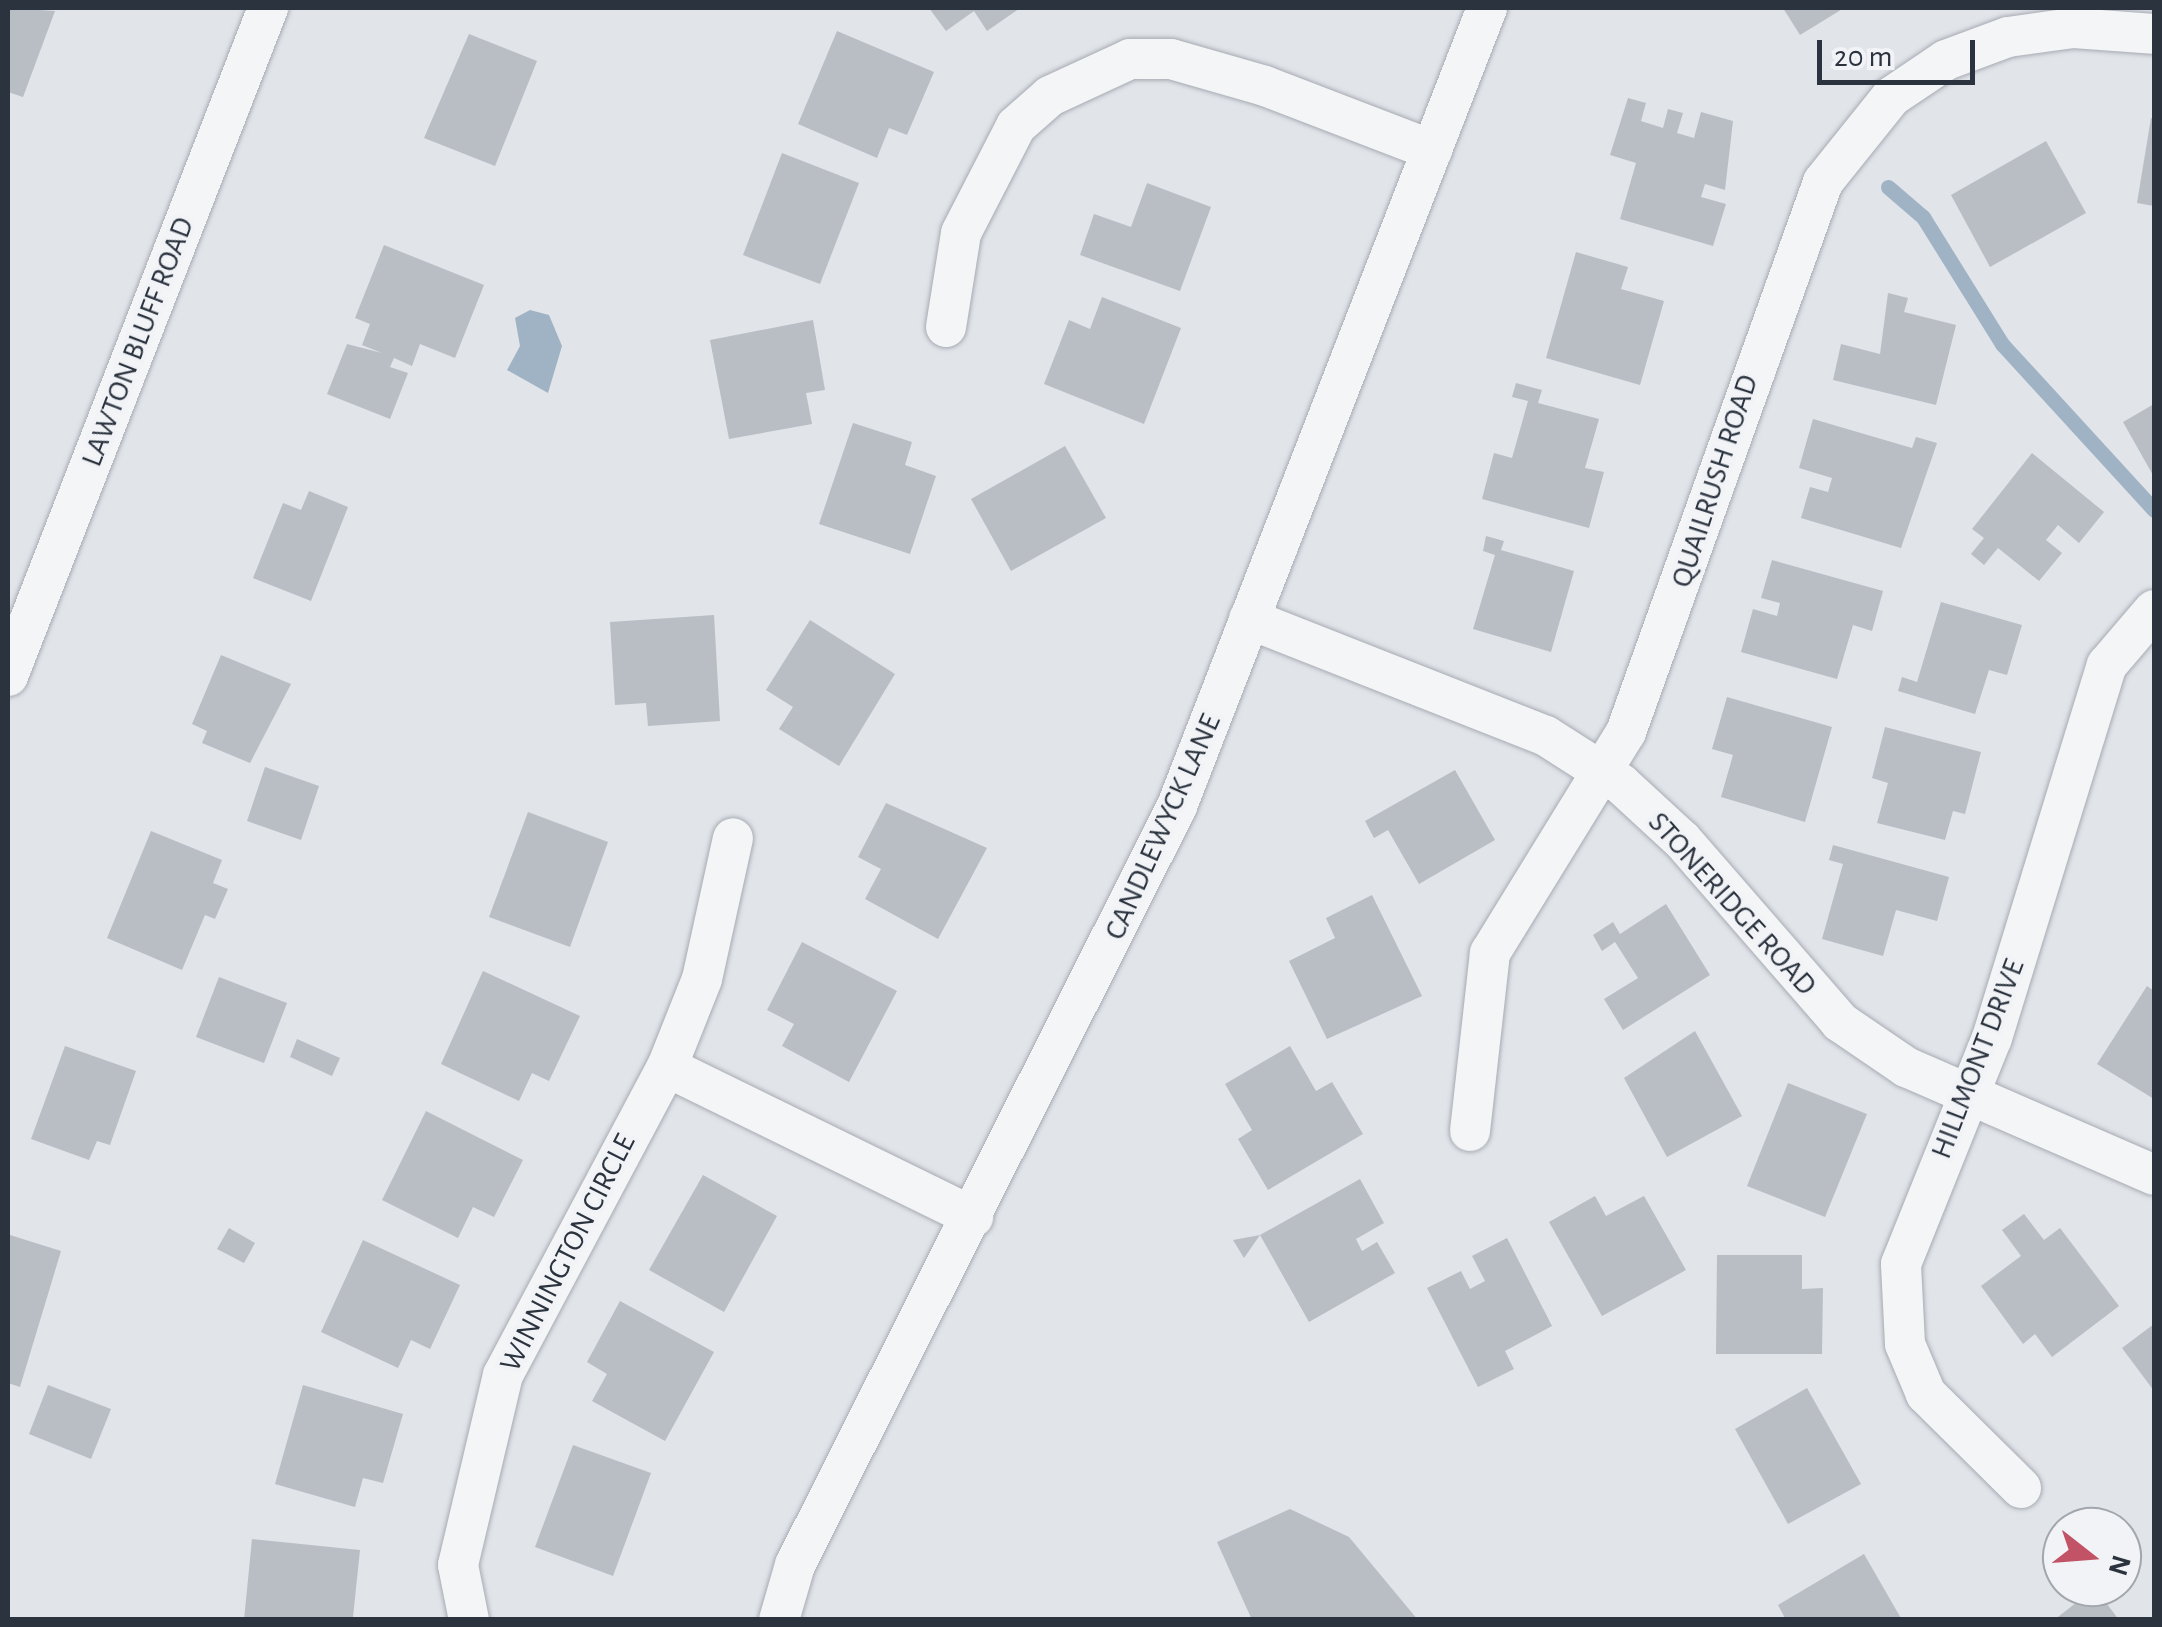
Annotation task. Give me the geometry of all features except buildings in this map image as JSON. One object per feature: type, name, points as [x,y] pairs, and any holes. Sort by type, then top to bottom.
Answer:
[{"type":"street","name":"LAWTON BLUFF ROAD","points":[[8,676],[268,8]]},
{"type":"street","name":"CANDLEWYCK LANE","points":[[779,1620],[794,1566],[973,1218],[1176,806],[1486,8]]},
{"type":"street","name":"QUAILRUSH ROAD","points":[[1470,1131],[1494,940],[1603,772],[1654,668],[1803,220],[1846,146],[1918,77],[2008,37],[2074,28],[2154,34]]},
{"type":"street","points":[[946,327],[961,232],[1016,126],[1050,96],[1130,59],[1171,60],[1265,86],[1432,150]]},
{"type":"street","name":"HILLMONT DRIVE","points":[[2022,1488],[1938,1412],[1900,1318],[1907,1237],[1967,1096],[2107,665],[2154,610]]},
{"type":"street","name":"STONERIDGE ROAD","points":[[1250,619],[1546,736],[1603,772],[1682,840],[1840,1022],[1967,1096],[2154,1176]]},
{"type":"street","name":"WINNINGTON CIRCLE","points":[[469,1620],[458,1565],[503,1375],[667,1067],[702,979],[732,838]]},
{"type":"street","points":[[667,1067],[973,1218]]},
{"type":"water","points":[[530,310],[549,315],[562,346],[548,393],[507,370],[520,346],[515,318]]},
{"type":"waterway","points":[[1888,187],[1923,217],[2002,344],[2154,510]]}]
